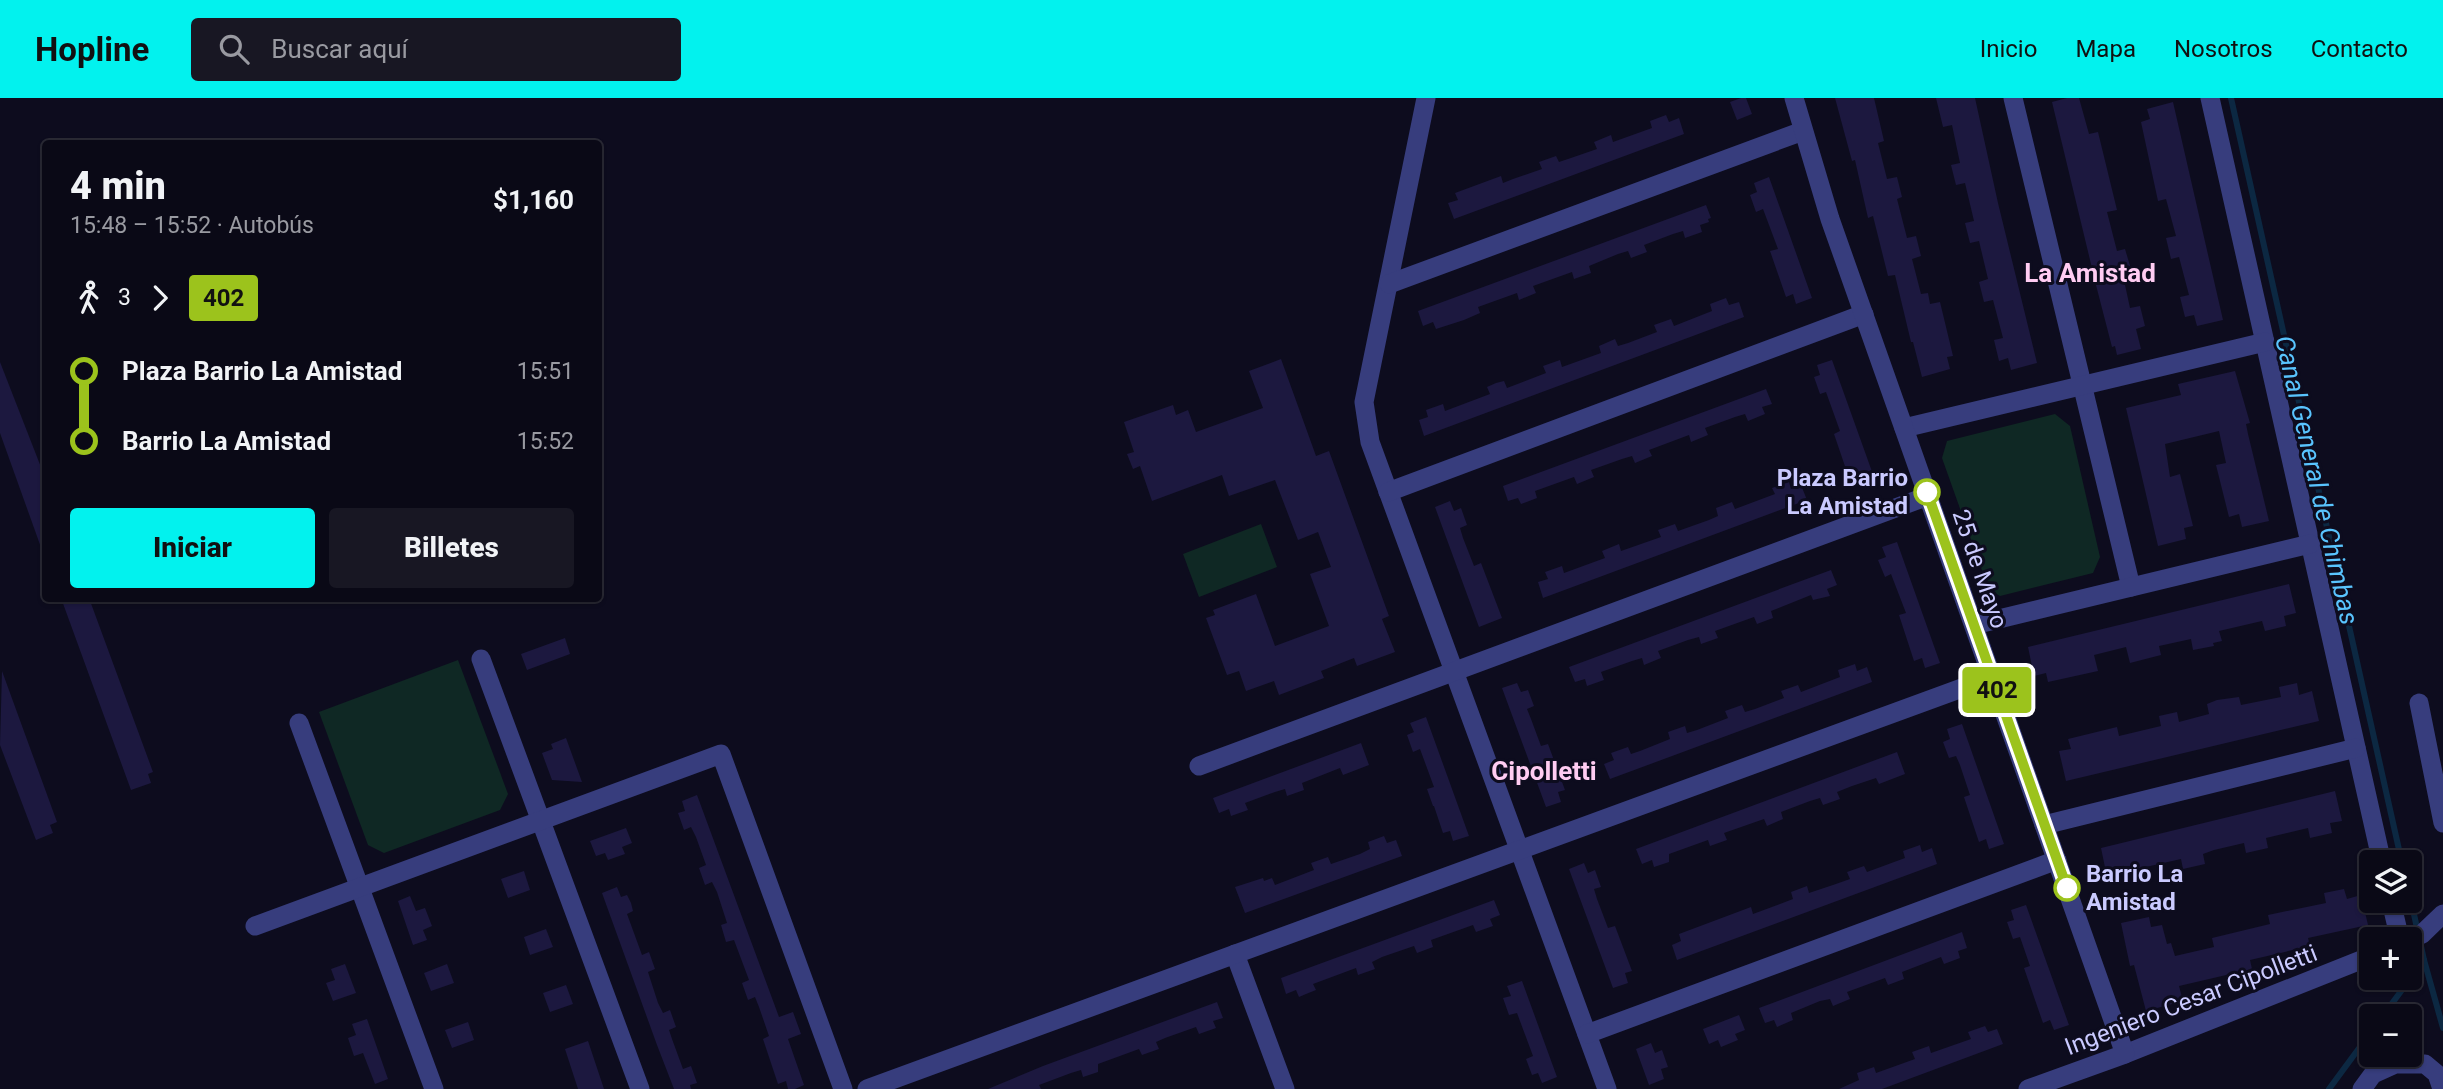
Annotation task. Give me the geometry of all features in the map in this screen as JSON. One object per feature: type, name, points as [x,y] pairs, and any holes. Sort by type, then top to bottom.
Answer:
[{"type":"street","points":[[1426,98],[1364,402],[1368,433],[1607,1089]]},
{"type":"street","name":"25 de Mayo","points":[[1794,98],[1825,204],[2125,1054]]},
{"type":"street","points":[[2013,98],[2131,587]]},
{"type":"street","points":[[2210,98],[2379,850]]},
{"type":"street","points":[[1389,284],[1803,131]]},
{"type":"street","points":[[1388,492],[1864,314]]},
{"type":"street","points":[[1904,428],[2265,342]]},
{"type":"street","points":[[1199,766],[1928,496]]},
{"type":"street","points":[[1974,625],[2310,544]]},
{"type":"street","points":[[481,659],[640,1089]]},
{"type":"street","points":[[867,1089],[1992,677]]},
{"type":"street","points":[[2419,703],[2443,823]]},
{"type":"street","points":[[299,723],[434,1089]]},
{"type":"street","points":[[2044,825],[2356,748]]},
{"type":"street","points":[[255,926],[721,754],[844,1089]]},
{"type":"street","points":[[1587,1034],[2057,860]]},
{"type":"street","points":[[2422,930],[2443,914]]},
{"type":"street","points":[[1235,954],[1285,1089]]},
{"type":"street","name":"Ingeniero Cesar Cipolletti","points":[[2028,1089],[2125,1054],[2359,961]]},
{"type":"street","points":[[2362,1089],[2373,1073],[2395,1064],[2425,1064],[2437,1074],[2442,1089]]},
{"type":"green space","points":[[2055,414],[2070,426],[2100,557],[2093,573],[2000,596],[1989,590],[1942,458],[1947,441]]},
{"type":"green space","points":[[1261,524],[1277,567],[1199,597],[1183,554]]},
{"type":"green space","points":[[458,660],[508,794],[500,810],[384,853],[368,845],[319,712]]},
{"type":"building","points":[[1746,98],[1752,114],[1737,120],[1730,102]]},
{"type":"building","points":[[1835,98],[1874,98],[1884,141],[1878,143],[1887,179],[1897,177],[1902,197],[1897,199],[1907,238],[1916,236],[1921,256],[1912,259],[1921,294],[1928,293],[1930,304],[1940,302],[1953,356],[1947,357],[1950,369],[1922,377],[1895,275],[1888,276],[1873,216],[1868,218],[1855,160],[1852,161]]},
{"type":"building","points":[[1936,98],[1975,98],[2037,363],[2011,370],[2008,358],[1999,361],[1994,340],[2003,338],[1993,300],[1984,302],[1979,282],[1988,279],[1979,241],[1970,243],[1965,223],[1974,221],[1965,183],[1956,185],[1951,165],[1960,163],[1952,125],[1943,127]]},
{"type":"building","points":[[2079,98],[2089,134],[2098,132],[2117,210],[2107,212],[2117,251],[2125,249],[2131,269],[2122,271],[2130,308],[2140,306],[2145,326],[2136,329],[2141,349],[2117,355],[2115,346],[2112,347],[2097,289],[2052,102]]},
{"type":"building","points":[[2173,102],[2223,320],[2197,326],[2194,315],[2185,317],[2180,297],[2189,295],[2179,257],[2171,259],[2166,238],[2176,236],[2166,199],[2158,201],[2141,122],[2150,119],[2147,109]]},
{"type":"building","points":[[1666,115],[1669,122],[1679,118],[1684,134],[1454,219],[1448,203],[1458,200],[1455,193],[1501,176],[1503,183],[1542,169],[1539,162],[1556,156],[1559,162],[1597,149],[1594,142],[1611,135],[1613,142],[1652,128],[1650,121]]},
{"type":"building","points":[[1769,177],[1812,298],[1796,304],[1793,294],[1786,297],[1770,251],[1778,249],[1763,209],[1756,212],[1750,195],[1757,192],[1754,183]]},
{"type":"building","points":[[1706,205],[1711,218],[1708,219],[1709,222],[1700,225],[1702,232],[1685,238],[1683,231],[1673,234],[1644,245],[1647,252],[1631,258],[1628,251],[1618,254],[1589,266],[1591,273],[1574,279],[1572,272],[1533,286],[1536,293],[1519,300],[1517,293],[1478,307],[1480,313],[1464,320],[1436,329],[1433,322],[1423,326],[1418,311]]},
{"type":"building","points":[[1726,298],[1729,305],[1739,302],[1744,317],[1424,436],[1419,420],[1428,417],[1426,410],[1443,404],[1445,411],[1490,394],[1487,387],[1496,383],[1504,381],[1507,388],[1546,373],[1543,366],[1560,360],[1562,367],[1601,353],[1599,346],[1615,339],[1618,346],[1657,332],[1654,325],[1671,319],[1674,326],[1712,311],[1710,304]]},
{"type":"building","points":[[1281,359],[1316,456],[1329,451],[1389,616],[1382,619],[1395,652],[1357,666],[1354,658],[1321,671],[1324,678],[1279,695],[1274,681],[1246,691],[1239,671],[1227,675],[1206,618],[1215,615],[1213,610],[1256,594],[1275,646],[1329,626],[1310,574],[1331,567],[1318,532],[1298,540],[1275,480],[1229,496],[1222,475],[1152,501],[1140,466],[1133,469],[1127,454],[1134,452],[1124,422],[1173,405],[1176,415],[1188,410],[1196,432],[1263,408],[1249,371]]},
{"type":"building","points":[[1832,360],[1875,480],[1859,485],[1856,475],[1849,478],[1834,434],[1840,431],[1826,392],[1820,394],[1814,377],[1820,375],[1817,365]]},
{"type":"building","points":[[0,362],[42,470],[42,550],[0,433]]},
{"type":"building","points":[[2235,371],[2250,423],[2246,424],[2269,521],[2242,527],[2239,514],[2229,517],[2216,465],[2226,463],[2219,431],[2165,444],[2170,477],[2180,474],[2193,526],[2184,528],[2186,539],[2158,546],[2126,408],[2181,395],[2178,384]]},
{"type":"building","points":[[1766,389],[1772,404],[1762,407],[1765,414],[1748,421],[1745,414],[1705,428],[1708,435],[1691,442],[1689,435],[1649,450],[1652,456],[1635,463],[1632,456],[1591,470],[1594,477],[1577,484],[1574,477],[1535,491],[1537,498],[1521,504],[1518,498],[1508,501],[1503,486]]},
{"type":"building","points":[[1789,482],[1791,489],[1801,485],[1807,500],[1543,598],[1538,582],[1548,579],[1545,572],[1562,566],[1564,573],[1605,558],[1602,551],[1619,544],[1621,551],[1661,537],[1658,530],[1675,524],[1678,531],[1709,520],[1718,516],[1716,508],[1732,502],[1735,509],[1775,494],[1772,488]]},
{"type":"building","points":[[1450,501],[1454,511],[1461,508],[1467,525],[1460,528],[1463,538],[1474,566],[1481,563],[1502,618],[1479,627],[1435,507]]},
{"type":"building","points":[[1897,542],[1940,663],[1925,668],[1922,658],[1914,661],[1899,615],[1906,613],[1891,574],[1885,577],[1878,560],[1886,557],[1882,547]]},
{"type":"building","points":[[1831,570],[1837,585],[1827,589],[1830,596],[1813,600],[1811,595],[1771,611],[1773,618],[1757,624],[1754,617],[1715,631],[1718,638],[1701,644],[1699,637],[1658,651],[1661,658],[1644,665],[1642,658],[1601,672],[1604,680],[1587,686],[1585,679],[1575,682],[1569,667]]},
{"type":"building","points":[[2289,584],[2296,613],[2284,616],[2286,626],[2265,631],[2262,621],[2219,631],[2222,641],[2213,643],[2214,646],[2193,650],[2191,639],[2159,646],[2161,655],[2130,663],[2126,647],[2094,655],[2098,671],[2048,682],[2046,673],[2034,676],[2028,647]]},
{"type":"building","points":[[62,602],[90,602],[153,772],[148,774],[151,783],[131,790]]},
{"type":"building","points":[[565,638],[570,654],[527,670],[521,654]]},
{"type":"building","points":[[1855,664],[1857,671],[1867,667],[1872,682],[1610,779],[1604,764],[1614,760],[1611,753],[1628,747],[1631,754],[1640,751],[1670,739],[1668,732],[1685,726],[1687,733],[1697,730],[1728,718],[1725,711],[1742,705],[1745,712],[1755,709],[1784,698],[1781,691],[1798,685],[1801,692],[1840,677],[1838,670]]},
{"type":"building","points":[[2,671],[57,822],[50,825],[53,833],[36,840],[0,745]]},
{"type":"building","points":[[1517,683],[1521,692],[1528,690],[1534,706],[1527,709],[1541,746],[1548,744],[1565,790],[1558,792],[1561,802],[1546,807],[1502,688]]},
{"type":"building","points":[[2297,683],[2299,695],[2312,691],[2319,721],[2066,781],[2059,751],[2071,749],[2068,739],[2117,727],[2119,736],[2161,726],[2159,716],[2177,712],[2179,722],[2209,714],[2207,704],[2217,700],[2239,697],[2241,705],[2281,697],[2279,687]]},
{"type":"building","points":[[1426,717],[1469,836],[1453,841],[1450,831],[1443,833],[1433,806],[1427,789],[1434,787],[1420,749],[1413,752],[1407,735],[1414,732],[1410,723]]},
{"type":"building","points":[[1962,724],[2004,844],[1989,849],[1986,839],[1979,842],[1964,797],[1970,795],[1960,765],[1956,756],[1949,758],[1943,742],[1950,739],[1947,729]]},
{"type":"building","points":[[566,738],[582,782],[552,780],[542,753],[553,749],[551,744]]},
{"type":"building","points":[[1361,743],[1369,765],[1343,775],[1340,768],[1302,783],[1304,790],[1287,796],[1285,789],[1245,803],[1248,810],[1231,816],[1229,809],[1219,813],[1213,798]]},
{"type":"building","points":[[1897,752],[1905,774],[1879,784],[1876,778],[1852,786],[1837,792],[1840,799],[1823,805],[1820,798],[1810,801],[1781,812],[1783,819],[1767,826],[1764,819],[1724,833],[1727,840],[1710,846],[1708,840],[1669,854],[1669,862],[1654,867],[1652,860],[1642,864],[1636,849]]},
{"type":"building","points":[[2335,791],[2342,821],[2330,823],[2332,833],[2310,838],[2308,828],[2266,838],[2268,848],[2246,853],[2244,843],[2214,850],[2203,854],[2205,864],[2183,869],[2181,859],[2150,866],[2139,869],[2141,879],[2119,884],[2117,874],[2107,877],[2101,848]]},
{"type":"building","points":[[697,795],[779,1017],[793,1012],[801,1034],[788,1039],[804,1085],[795,1089],[788,1089],[786,1081],[778,1084],[763,1039],[769,1036],[759,1007],[755,997],[748,1000],[742,983],[749,980],[734,940],[726,942],[721,925],[727,923],[717,892],[712,882],[705,885],[699,868],[706,865],[696,837],[691,827],[684,830],[678,813],[685,811],[682,801]]},
{"type":"building","points":[[626,828],[632,843],[622,847],[625,854],[608,860],[605,853],[596,856],[590,841]]},
{"type":"building","points":[[1384,836],[1387,843],[1396,840],[1402,856],[1245,913],[1235,887],[1263,878],[1264,881],[1272,878],[1275,885],[1314,870],[1311,863],[1328,857],[1331,864],[1360,854],[1370,849],[1368,842]]},
{"type":"building","points":[[1920,845],[1922,852],[1932,848],[1937,864],[1677,960],[1672,945],[1681,941],[1679,934],[1751,907],[1753,914],[1793,899],[1791,892],[1807,886],[1809,893],[1850,879],[1847,872],[1864,866],[1867,872],[1905,858],[1903,851]]},
{"type":"building","points":[[1584,863],[1588,873],[1595,870],[1601,887],[1594,889],[1597,899],[1608,928],[1615,926],[1632,971],[1625,973],[1628,983],[1613,988],[1569,869]]},
{"type":"building","points":[[524,871],[530,890],[508,898],[501,879]]},
{"type":"building","points":[[617,887],[621,897],[627,895],[631,903],[633,911],[627,914],[642,955],[649,952],[655,969],[648,972],[663,1013],[670,1010],[676,1027],[669,1030],[683,1069],[691,1066],[697,1083],[690,1085],[691,1089],[674,1089],[657,1045],[602,893]]},
{"type":"building","points":[[2344,889],[2347,899],[2359,896],[2359,913],[2365,913],[2368,925],[2308,938],[2310,946],[2250,960],[2252,969],[2179,986],[2183,1001],[2146,1011],[2134,965],[2130,966],[2121,923],[2149,917],[2151,927],[2162,925],[2167,944],[2171,943],[2175,956],[2214,947],[2212,938],[2270,924],[2268,915],[2326,903],[2324,893]]},
{"type":"building","points":[[410,896],[416,911],[425,908],[432,926],[423,930],[427,940],[413,945],[398,901]]},
{"type":"building","points":[[1494,900],[1500,915],[1490,919],[1493,926],[1476,932],[1473,925],[1431,940],[1433,947],[1417,953],[1414,946],[1382,957],[1372,962],[1375,969],[1358,975],[1356,968],[1313,984],[1316,990],[1299,997],[1296,990],[1286,994],[1281,978]]},
{"type":"building","points":[[2026,905],[2069,1025],[2054,1030],[2050,1020],[2043,1023],[2024,968],[2030,966],[2020,937],[2013,939],[2007,922],[2014,920],[2011,910]]},
{"type":"building","points":[[546,929],[553,947],[530,955],[524,937]]},
{"type":"building","points":[[1962,932],[1967,948],[1958,951],[1960,958],[1944,964],[1941,957],[1902,972],[1904,979],[1888,985],[1885,978],[1847,992],[1850,999],[1833,1006],[1830,999],[1820,1001],[1791,1013],[1793,1020],[1777,1027],[1774,1020],[1765,1023],[1759,1008]]},
{"type":"building","points":[[345,964],[356,993],[333,1001],[326,983],[335,980],[331,969]]},
{"type":"building","points":[[447,964],[454,983],[431,991],[424,973]]},
{"type":"building","points":[[1522,981],[1557,1077],[1542,1083],[1538,1073],[1532,1075],[1526,1059],[1533,1056],[1517,1013],[1509,1015],[1503,998],[1511,996],[1507,986]]},
{"type":"building","points":[[566,985],[573,1004],[550,1012],[543,993]]},
{"type":"building","points":[[1217,1002],[1223,1018],[1213,1021],[1216,1028],[1199,1034],[1196,1027],[1156,1042],[1159,1049],[1142,1055],[1139,1049],[1098,1064],[1098,1072],[1083,1077],[1081,1070],[1039,1085],[1041,1089],[988,1089],[1043,1066]]},
{"type":"building","points":[[1739,1015],[1745,1030],[1735,1034],[1738,1040],[1721,1047],[1718,1040],[1709,1044],[1703,1029]]},
{"type":"building","points":[[367,1019],[388,1079],[375,1084],[363,1053],[354,1056],[348,1038],[356,1035],[352,1024]]},
{"type":"building","points":[[468,1022],[474,1040],[452,1048],[445,1030]]},
{"type":"building","points":[[1985,1026],[1988,1032],[1997,1029],[2003,1044],[1882,1089],[1839,1089],[1859,1080],[1857,1073],[1874,1067],[1876,1073],[1915,1059],[1912,1052],[1929,1046],[1931,1053],[1971,1039],[1968,1032]]},
{"type":"building","points":[[588,1041],[604,1089],[578,1089],[565,1049]]},
{"type":"building","points":[[1651,1043],[1655,1053],[1662,1050],[1668,1067],[1661,1069],[1664,1079],[1649,1085],[1636,1049]]},
{"type":"waterway","name":"Canal General de Chimbas","points":[[2231,98],[2399,850]]},
{"type":"waterway","name":"Canal General de Chimbas","points":[[2414,913],[2443,1028]]},
{"type":"waterway","points":[[2392,1004],[2424,960]]},
{"type":"waterway","points":[[2329,1089],[2359,1048]]},
{"type":"bus line","name":"402","points":[[1927,492],[2067,888]]},
{"type":"place","name":"Plaza Barrio La Amistad","points":[[1927,492]]},
{"type":"place","name":"Barrio La Amistad","points":[[2067,888]]},
{"type":"district","name":"La Amistad","points":[[2090,273]]},
{"type":"district","name":"Cipolletti","points":[[1544,771]]}]
